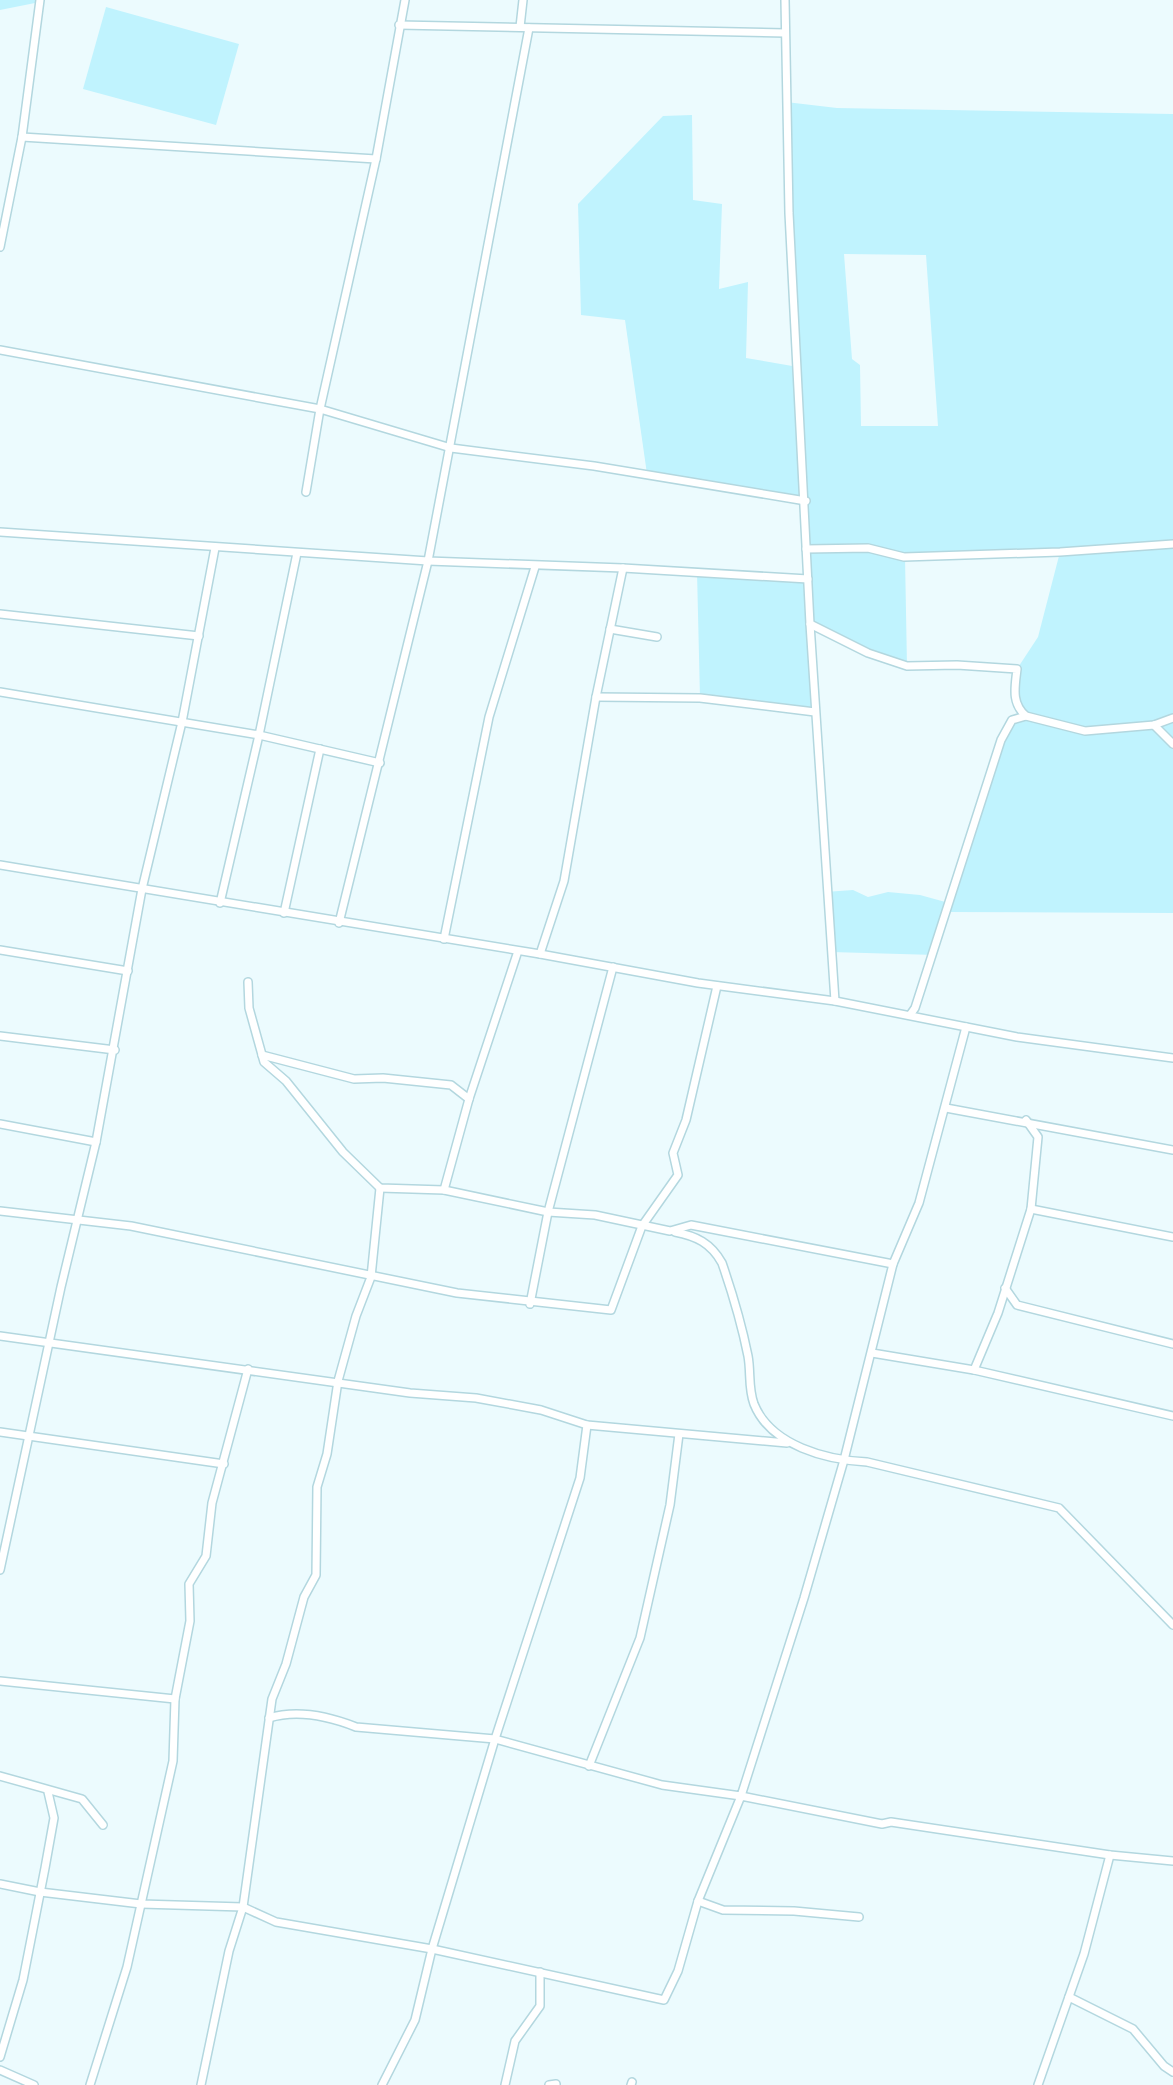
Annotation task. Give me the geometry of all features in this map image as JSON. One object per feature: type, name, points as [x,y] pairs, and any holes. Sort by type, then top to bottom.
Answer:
[{"type":"street","points":[[0,247],[22,137],[40,0]]},
{"type":"street","points":[[306,492],[320,409],[376,159],[405,0]]},
{"type":"street","points":[[520,27],[523,0]]},
{"type":"street","points":[[785,0],[789,213],[815,712],[835,1001]]},
{"type":"street","points":[[399,25],[785,33]]},
{"type":"street","points":[[339,922],[428,561],[529,28]]},
{"type":"street","points":[[22,137],[376,159]]},
{"type":"street","points":[[0,192],[11,193]]},
{"type":"street","points":[[0,350],[320,409],[451,448],[594,466],[806,501]]},
{"type":"street","points":[[0,532],[428,561],[623,568],[808,579]]},
{"type":"street","points":[[806,549],[868,548],[904,557],[1060,552],[1173,544]]},
{"type":"street","points":[[0,1570],[76,1221],[96,1142],[115,1050],[142,889],[182,722],[215,548]]},
{"type":"street","points":[[220,903],[259,736],[297,553]]},
{"type":"street","points":[[444,939],[489,717],[536,566]]},
{"type":"street","points":[[540,954],[564,881],[596,697],[623,568]]},
{"type":"street","points":[[0,614],[199,636]]},
{"type":"street","points":[[810,624],[868,653],[907,666],[957,665],[1017,669],[1015,700],[1026,716]]},
{"type":"street","points":[[610,629],[657,637]]},
{"type":"street","points":[[0,692],[259,736],[380,763]]},
{"type":"street","points":[[596,697],[700,698],[815,712]]},
{"type":"street","points":[[910,1015],[935,955],[956,877],[1001,740],[1012,720],[1026,716],[1085,731],[1154,725],[1173,718]]},
{"type":"street","points":[[1154,725],[1173,744]]},
{"type":"street","points":[[284,913],[320,749]]},
{"type":"street","points":[[0,865],[518,950],[717,986],[835,1001],[1017,1037],[1173,1058]]},
{"type":"street","points":[[0,950],[128,971]]},
{"type":"street","points":[[444,1190],[469,1099],[518,950]]},
{"type":"street","points":[[530,1304],[548,1212],[613,967]]},
{"type":"street","points":[[248,982],[249,1008],[264,1062],[286,1081],[342,1153],[380,1188],[444,1190],[548,1212],[595,1215],[693,1235],[715,1249],[722,1263],[748,1356],[751,1393],[756,1407],[787,1443]]},
{"type":"street","points":[[0,1212],[131,1226],[371,1277],[530,1304],[611,1310],[642,1226],[678,1175],[673,1153],[686,1120],[717,986]]},
{"type":"street","points":[[0,1884],[40,1892],[141,1904],[243,1907],[276,1922],[432,1949],[664,2000],[678,1971],[698,1900],[741,1796],[844,1460],[894,1264],[919,1203],[967,1027]]},
{"type":"street","points":[[0,1036],[115,1050]]},
{"type":"street","points":[[262,1055],[354,1079],[383,1078],[451,1085],[469,1099]]},
{"type":"street","points":[[946,1108],[1026,1120],[1173,1150]]},
{"type":"street","points":[[974,1370],[1006,1288],[1031,1209],[1038,1137],[1026,1120]]},
{"type":"street","points":[[0,1124],[96,1142]]},
{"type":"street","points":[[201,2085],[226,1963],[243,1907],[269,1718],[295,1623],[316,1575],[317,1487],[327,1454],[338,1381],[356,1316],[371,1277],[380,1188]]},
{"type":"street","points":[[1031,1209],[1173,1237]]},
{"type":"street","points":[[670,1231],[691,1225],[894,1264]]},
{"type":"street","points":[[1006,1288],[1017,1305],[1173,1344]]},
{"type":"street","points":[[0,1336],[410,1393],[476,1398],[541,1410],[587,1425],[787,1443],[844,1460],[867,1462],[1059,1508],[1173,1625]]},
{"type":"street","points":[[872,1353],[974,1370],[1173,1416]]},
{"type":"street","points":[[90,2085],[127,1967],[173,1761],[175,1699],[190,1621],[190,1584],[206,1556],[212,1503],[248,1369]]},
{"type":"street","points":[[382,2085],[415,2020],[432,1949],[495,1739],[580,1478],[587,1425]]},
{"type":"street","points":[[0,1432],[224,1464]]},
{"type":"street","points":[[589,1766],[640,1638],[670,1505],[678,1434]]},
{"type":"street","points":[[0,1681],[121,1696],[175,1699]]},
{"type":"street","points":[[269,1718],[286,1713],[311,1715],[367,1729],[495,1739],[662,1785],[741,1796],[874,1823],[891,1822],[1110,1855],[1173,1861]]},
{"type":"street","points":[[0,1776],[48,1792],[82,1799],[103,1825]]},
{"type":"street","points":[[0,2057],[23,1980],[54,1818],[48,1792]]},
{"type":"street","points":[[1038,2085],[1084,1954],[1110,1855]]},
{"type":"street","points":[[698,1900],[723,1910],[794,1911],[859,1917]]},
{"type":"street","points":[[505,2085],[515,2041],[540,2006],[540,1972]]},
{"type":"street","points":[[1069,1997],[1133,2029],[1164,2066],[1173,2072]]},
{"type":"street","points":[[0,2070],[34,2085]]},
{"type":"shaded area","points":[[0,0],[35,0],[35,3],[0,10]]},
{"type":"shaded area","points":[[106,7],[239,44],[216,125],[83,89]]},
{"type":"shaded area","points":[[786,102],[837,108],[1173,114],[1173,913],[947,912],[935,955],[831,952],[825,892],[853,890],[868,897],[888,892],[920,895],[949,903],[1012,720],[1026,716],[1015,700],[1017,669],[1038,637],[1060,552],[905,557],[907,666],[811,625],[815,712],[700,698],[697,572],[807,579],[804,501],[647,474],[625,320],[581,315],[578,204],[663,116],[692,115],[693,200],[722,204],[719,289],[748,282],[746,358],[798,367]],"holes":[[[844,254],[926,255],[938,426],[861,426],[860,365],[852,359]]]}]
